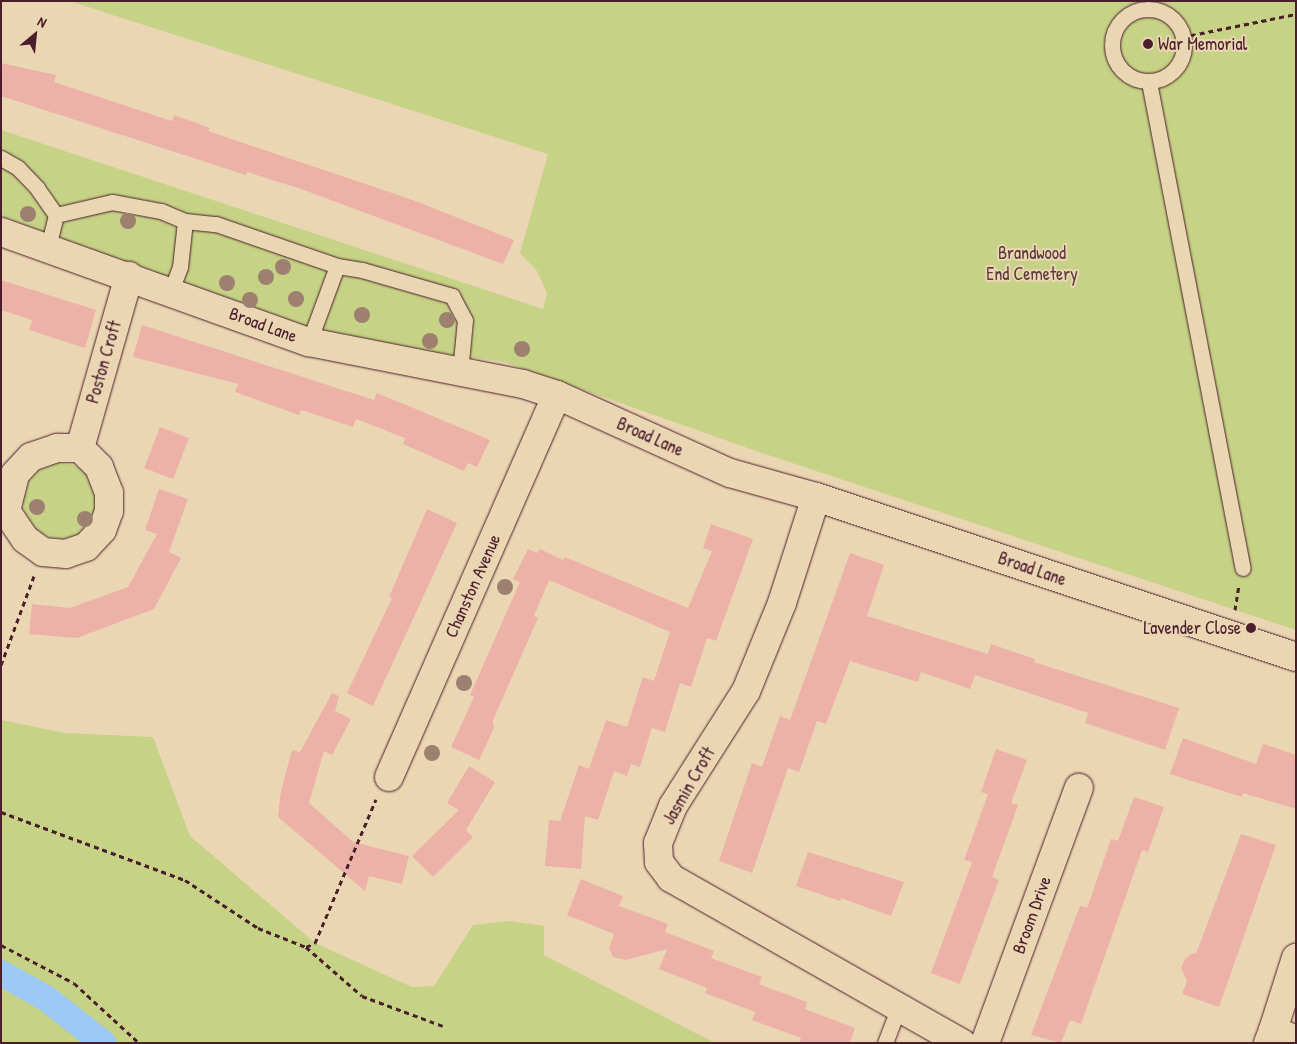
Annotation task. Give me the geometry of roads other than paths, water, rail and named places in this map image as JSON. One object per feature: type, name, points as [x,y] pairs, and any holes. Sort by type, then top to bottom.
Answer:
[{"type":"street","name":"Broad Lane","points":[[1,232],[171,290],[309,342],[523,384],[557,395],[730,472],[816,496],[1296,656]]},
{"type":"street","name":"Poston Croft","points":[[80,448],[129,276]]},
{"type":"street","name":"Chanston Avenue","points":[[389,777],[557,395]]},
{"type":"street","points":[[57,448],[80,448],[98,467],[109,493],[109,511],[102,530],[86,546],[66,554],[43,552],[26,540],[6,511],[15,474],[30,457],[57,448]]},
{"type":"street","name":"Jasmin Croft","points":[[816,496],[782,602],[746,691],[673,806],[658,842],[659,862],[671,878],[898,1009],[962,1043]]},
{"type":"street","name":"Broom Drive","points":[[985,1043],[1078,788]]},
{"type":"street","points":[[1279,1038],[1296,958]]},
{"type":"lane","points":[[1138,6],[1170,16],[1182,37],[1182,59],[1173,72],[1160,80],[1149,82],[1125,74],[1112,53],[1114,32],[1122,19],[1138,6]]},
{"type":"lane","points":[[1149,82],[1243,568]]},
{"type":"lane","points":[[1,158],[31,181],[56,215],[48,248]]},
{"type":"lane","points":[[56,215],[112,202],[161,211],[185,221],[216,224],[337,266],[452,296],[465,320],[460,372]]},
{"type":"lane","points":[[171,290],[180,267],[185,221]]},
{"type":"lane","points":[[309,342],[337,266]]},
{"type":"lane","points":[[885,1043],[898,1009]]},
{"type":"waterway","points":[[1,973],[46,998],[103,1043]]},
{"type":"place","name":"War Memorial","points":[[1148,44]]},
{"type":"place","name":"Lavender Close","points":[[1251,628]]},
{"type":"park label","name":"Brandwood End Cemetery","points":[[1032,264]]}]
